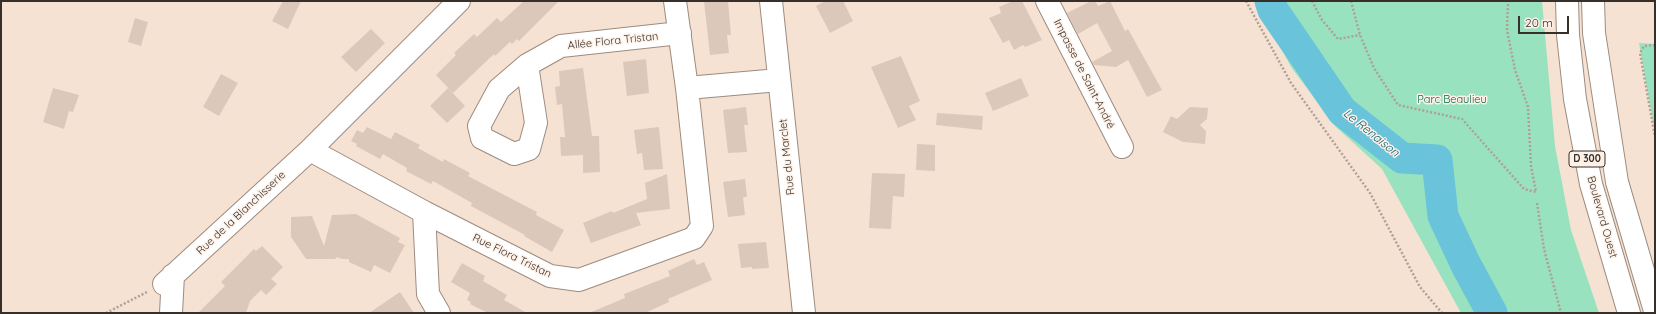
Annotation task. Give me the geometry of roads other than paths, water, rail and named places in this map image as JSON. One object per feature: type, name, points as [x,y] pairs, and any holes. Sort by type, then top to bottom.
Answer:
[{"type":"street","points":[[310,150],[459,1]]},
{"type":"street","name":"Rue Flora Tristan","points":[[310,150],[424,212],[550,276],[579,280],[694,238],[702,226],[687,88],[675,1]]},
{"type":"street","name":"Rue du Marclet","points":[[770,1],[804,313]]},
{"type":"street","name":"Impasse de Saint-André","points":[[1047,1],[1122,147]]},
{"type":"street","name":"Boulevard Ouest","points":[[1567,1],[1568,35],[1575,99],[1591,184],[1629,313]]},
{"type":"street","name":"D 300","points":[[1593,1],[1594,33],[1617,182],[1655,311]]},
{"type":"street","name":"Allée Flora Tristan","points":[[527,65],[561,46],[680,33]]},
{"type":"street","points":[[687,88],[779,80]]},
{"type":"street","name":"Rue de la Blanchisserie","points":[[171,313],[169,280],[310,150]]},
{"type":"street","points":[[424,212],[428,294],[439,313]]},
{"type":"waterway","name":"Le Renaison","points":[[1270,1],[1273,10],[1342,111],[1402,158],[1437,160],[1443,216],[1466,265],[1492,313]]},
{"type":"park label","name":"Parc Beaulieu","points":[[1452,100]]}]
